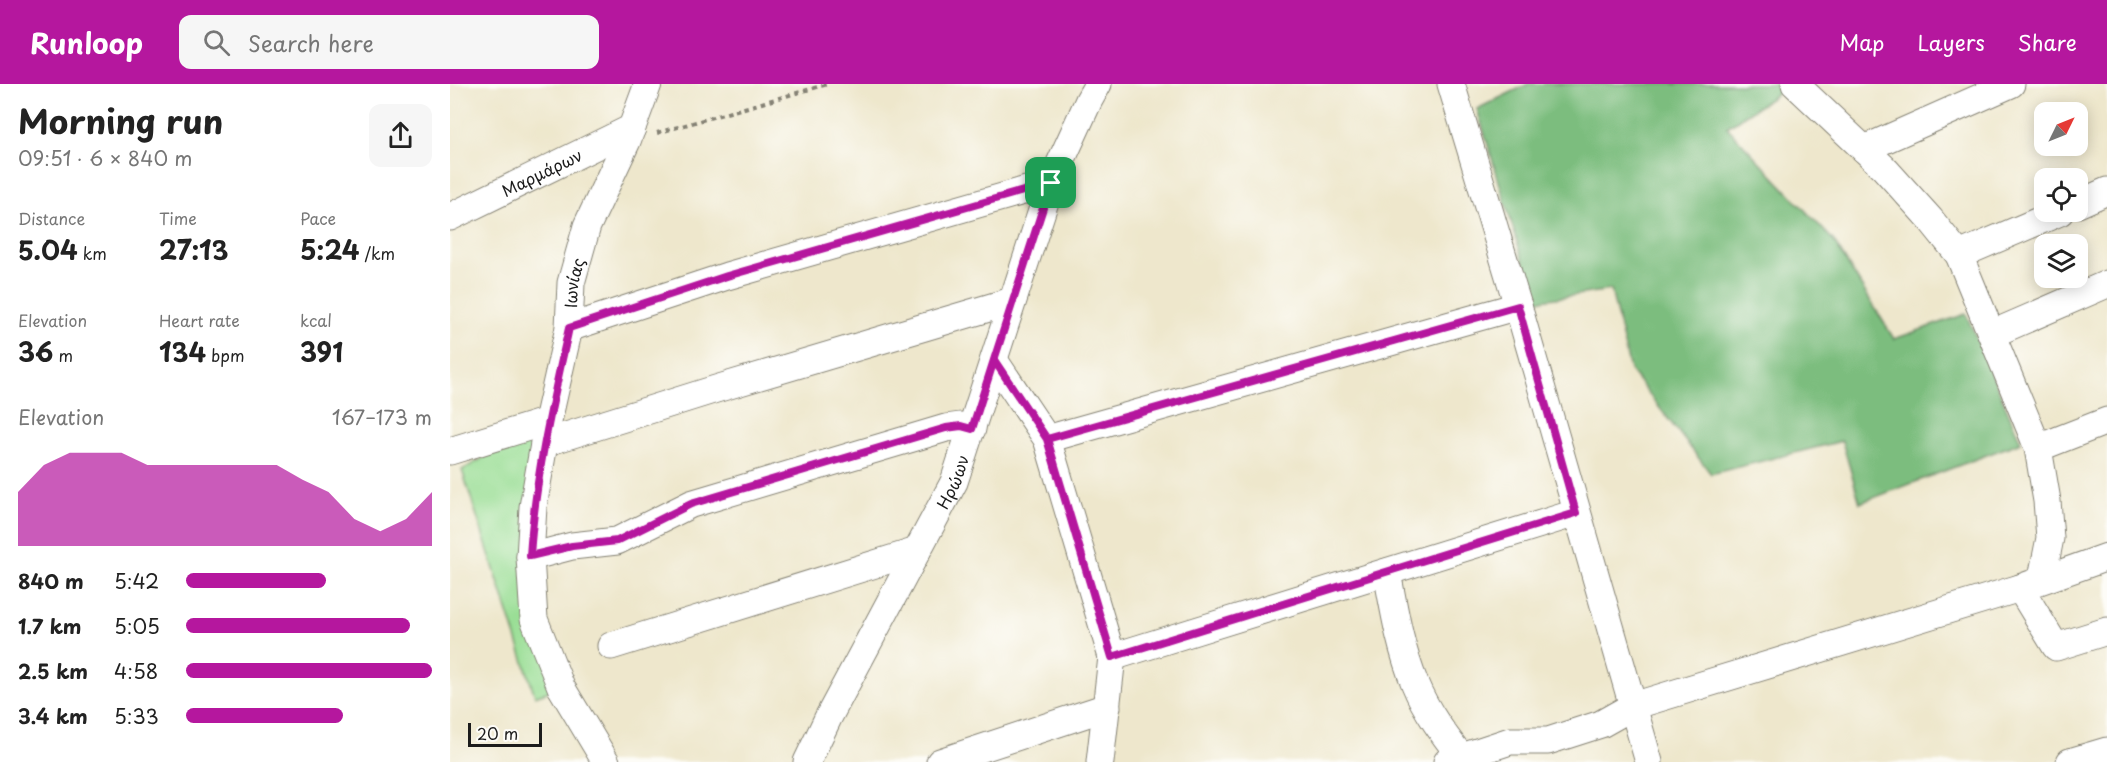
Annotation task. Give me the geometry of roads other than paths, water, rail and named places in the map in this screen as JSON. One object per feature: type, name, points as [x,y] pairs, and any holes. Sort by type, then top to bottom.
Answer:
[{"type":"street","name":"Ιωνίας","points":[[606,762],[561,687],[534,619],[530,556],[533,507],[546,432],[569,328],[571,283],[587,226],[630,134],[648,84]]},
{"type":"street","points":[[1093,92],[1112,84]]},
{"type":"street","points":[[1451,84],[1518,306],[1649,762]]},
{"type":"street","points":[[1795,84],[1884,168],[1959,255],[2038,448],[2047,501],[2050,538],[2031,583],[2056,647],[2107,631]]},
{"type":"street","points":[[1864,149],[2011,84]]},
{"type":"street","name":"Ηρώων","points":[[807,762],[828,718],[954,482],[1051,183],[1093,92]]},
{"type":"street","name":"Μαρμάρων","points":[[450,217],[630,134]]},
{"type":"street","points":[[569,328],[727,276],[1051,183]]},
{"type":"street","points":[[2088,200],[2107,191]]},
{"type":"street","points":[[1959,255],[2037,222]]},
{"type":"street","points":[[1992,334],[2107,284]]},
{"type":"street","points":[[450,452],[546,432],[761,376],[1012,301]]},
{"type":"street","points":[[1047,439],[1518,306]]},
{"type":"street","points":[[994,360],[1047,439],[1112,657],[1100,762]]},
{"type":"street","points":[[2038,448],[2107,421]]},
{"type":"street","points":[[530,556],[572,546],[617,541],[691,504],[946,428],[961,426],[972,429]]},
{"type":"street","points":[[1112,657],[1576,513]]},
{"type":"street","points":[[611,646],[918,551]]},
{"type":"street","points":[[1387,572],[1404,652],[1415,684],[1455,760],[1510,741],[1548,741],[1601,724],[1633,706],[2031,583],[2107,557]]},
{"type":"street","points":[[940,762],[1107,707]]},
{"type":"street","points":[[2070,762],[2107,751]]}]
